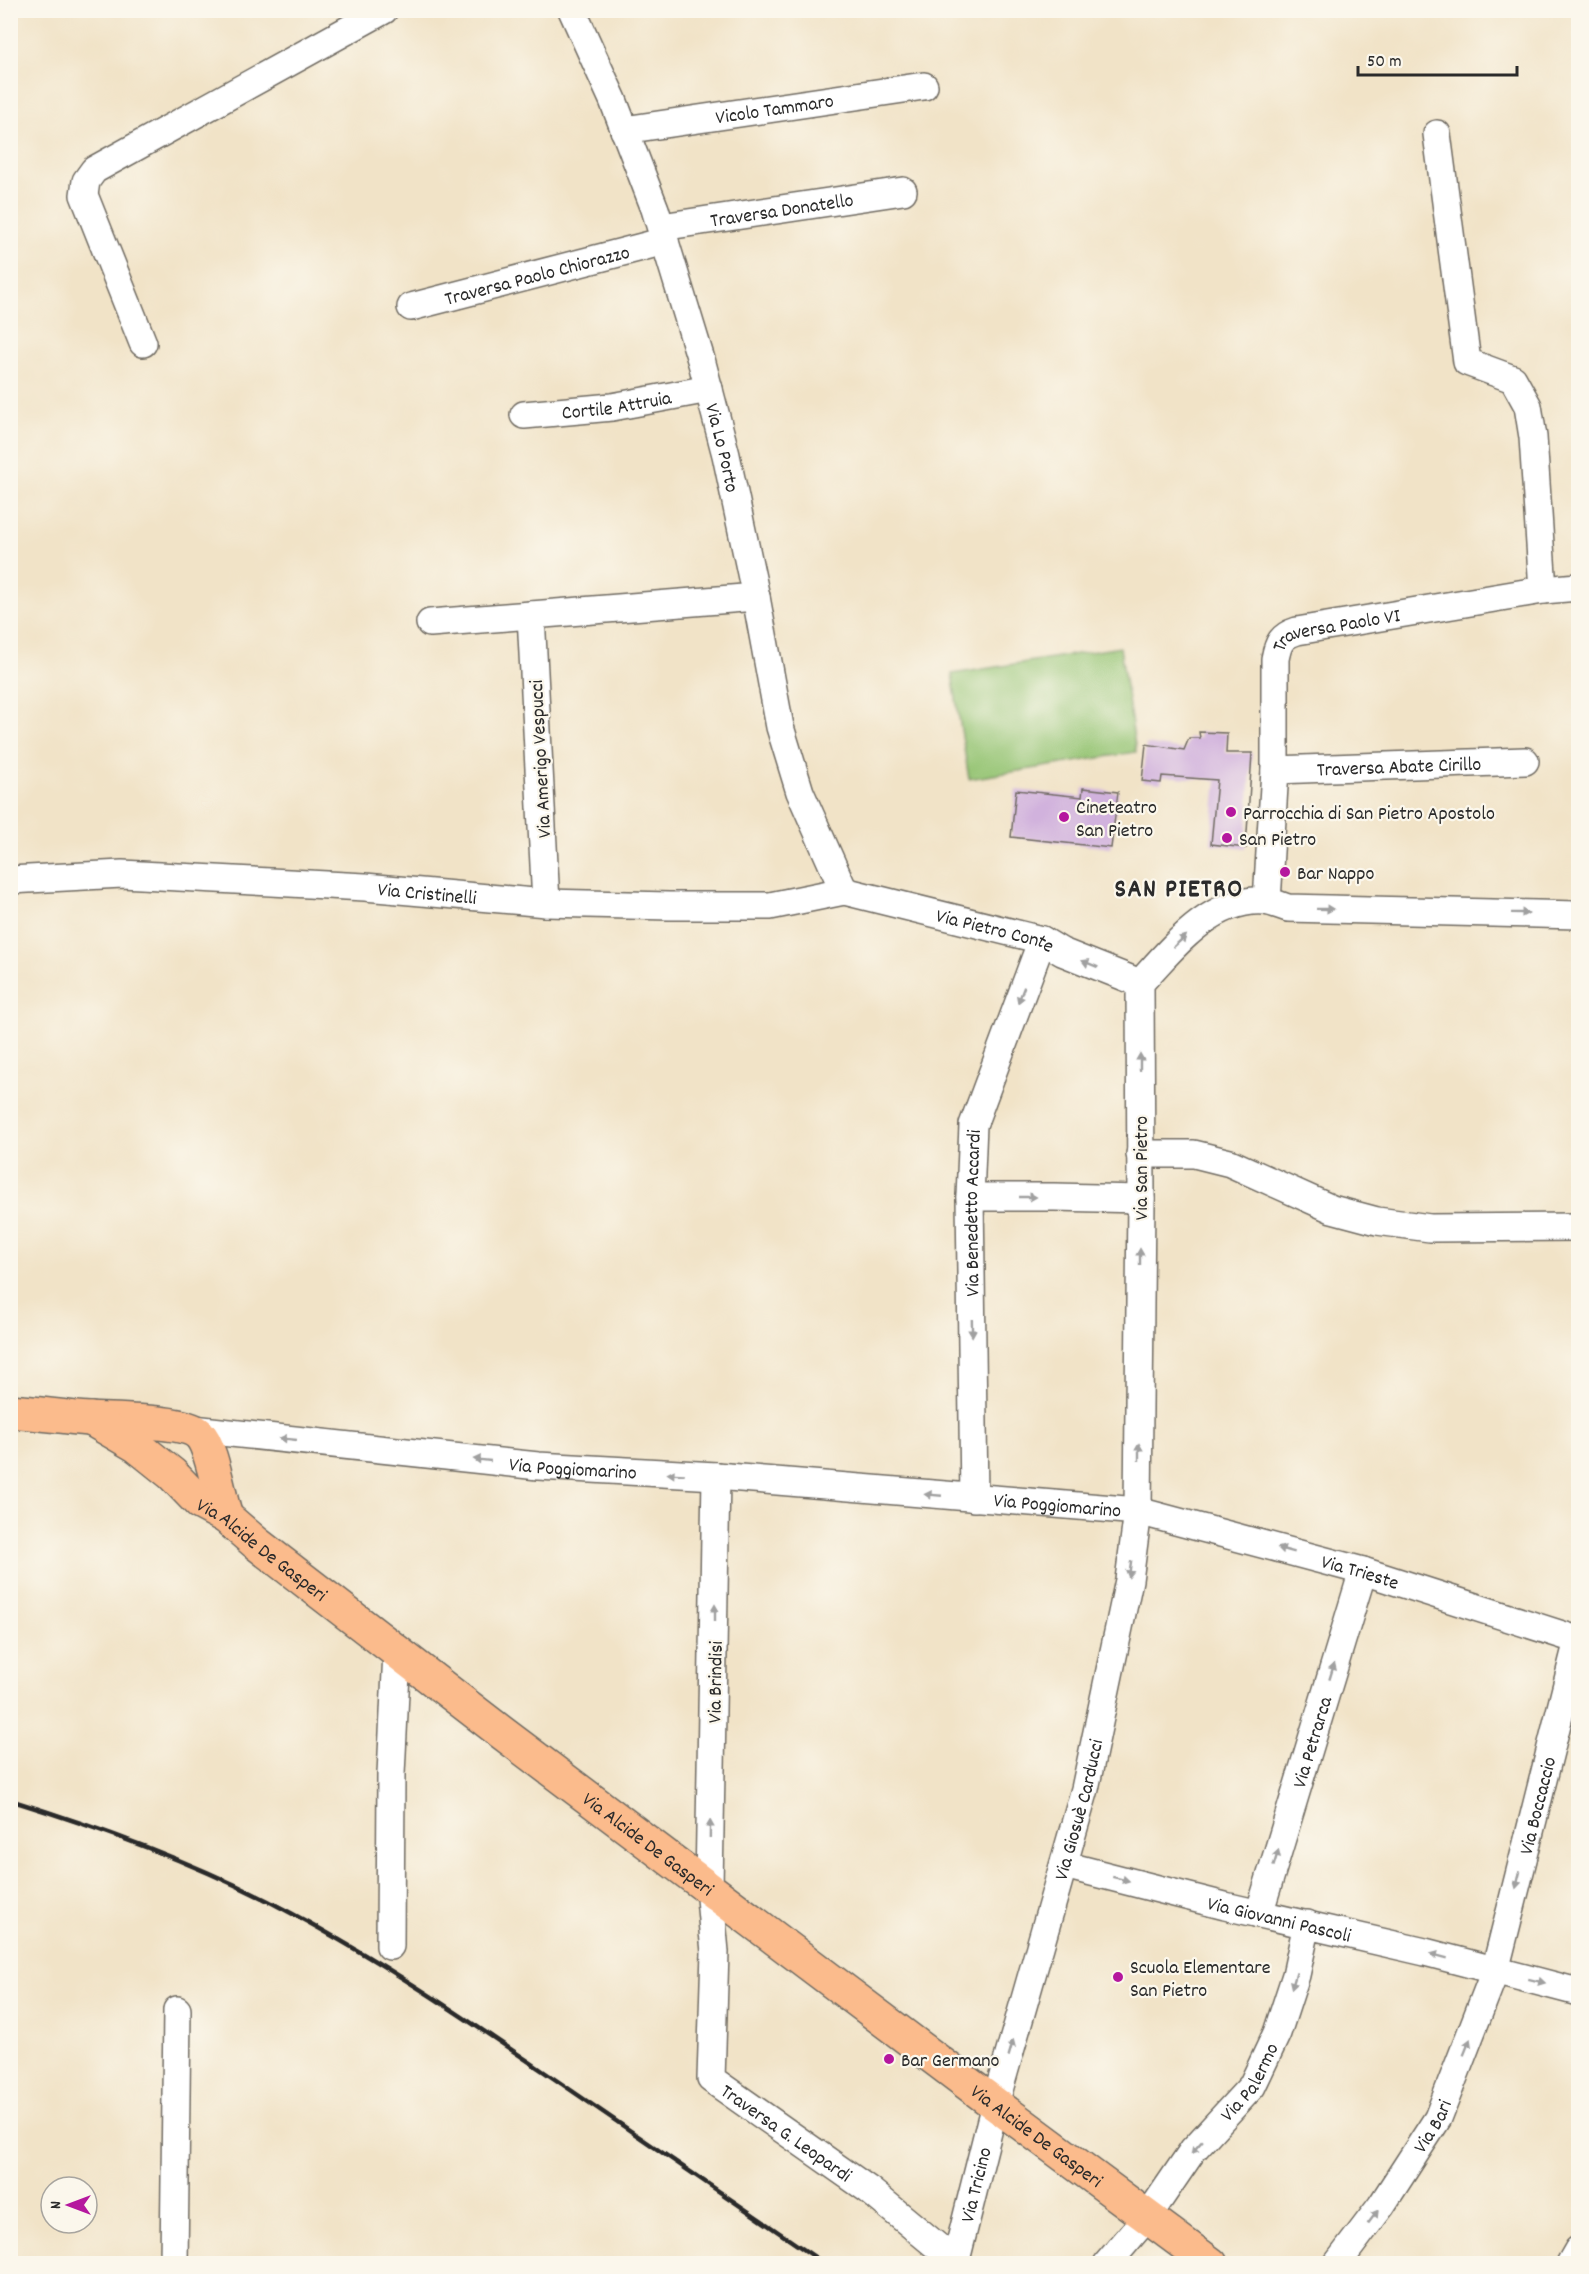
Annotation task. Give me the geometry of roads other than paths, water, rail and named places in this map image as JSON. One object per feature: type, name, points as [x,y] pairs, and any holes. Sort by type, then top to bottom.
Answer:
[{"type":"main road","name":"Via Poggiomarino","points":[[10,1411],[91,1419],[193,1437]]},
{"type":"main road","name":"Via Alcide De Gasperi","points":[[91,1419],[123,1436],[164,1468],[200,1503],[226,1517],[256,1543],[397,1652],[995,2104],[1211,2264]]},
{"type":"main road","points":[[165,1429],[193,1437],[207,1464],[199,1477],[192,1479],[164,1468],[154,1446],[159,1432],[165,1429]]},
{"type":"main road","points":[[193,1437],[226,1517]]},
{"type":"street","points":[[143,343],[84,195],[86,181],[94,170],[384,10]]},
{"type":"street","name":"Via Lo Porto","points":[[572,10],[624,130],[663,234],[726,455],[780,727],[800,792],[844,891]]},
{"type":"street","name":"Vicolo Tammaro","points":[[624,130],[924,86]]},
{"type":"street","points":[[1437,134],[1467,362],[1513,380],[1528,406],[1533,437],[1543,590]]},
{"type":"street","name":"Traversa Donatello","points":[[663,234],[903,191]]},
{"type":"street","name":"Traversa Paolo Chiorazzo","points":[[411,307],[663,234]]},
{"type":"street","name":"Cortile Attruia","points":[[524,415],[612,407],[709,389]]},
{"type":"street","name":"Traversa Paolo VI","points":[[1268,901],[1275,770],[1275,659],[1279,641],[1287,634],[1543,590],[1578,587]]},
{"type":"street","points":[[430,623],[756,597]]},
{"type":"street","name":"Via Amerigo Vespucci","points":[[531,615],[546,903]]},
{"type":"street","name":"Traversa Abate Cirillo","points":[[1275,770],[1525,761]]},
{"type":"street","name":"Via Cristinelli","points":[[10,880],[122,874],[365,887],[546,903],[770,906],[844,891]]},
{"type":"street","name":"Via Pietro Conte","points":[[844,891],[1042,940],[1062,952],[1140,983]]},
{"type":"street","points":[[1140,983],[1169,952],[1208,917],[1243,902],[1268,901],[1288,908],[1578,915]]},
{"type":"street","name":"Via Benedetto Accardi","points":[[974,1498],[970,1197],[973,1125],[1042,940]]},
{"type":"street","name":"Via San Pietro","points":[[1138,1511],[1141,1199],[1140,983]]},
{"type":"street","points":[[1140,1154],[1194,1154],[1230,1163],[1332,1209],[1377,1221],[1430,1228],[1578,1227]]},
{"type":"street","points":[[970,1197],[1141,1199]]},
{"type":"street","name":"Via Poggiomarino","points":[[193,1437],[538,1466],[716,1476],[1138,1511]]},
{"type":"street","name":"Via Brindisi","points":[[709,1887],[716,1476]]},
{"type":"street","name":"Via Trieste","points":[[1138,1511],[1363,1571],[1578,1640]]},
{"type":"street","name":"Via Giosuè Carducci","points":[[995,2104],[1085,1790],[1129,1580],[1138,1511]]},
{"type":"street","name":"Via Petrarca","points":[[1259,1914],[1363,1571]]},
{"type":"street","name":"Via Boccaccio","points":[[1496,1971],[1578,1640]]},
{"type":"street","points":[[390,1946],[391,1774],[397,1652]]},
{"type":"street","name":"Via Giovanni Pascoli","points":[[1064,1865],[1578,1992]]},
{"type":"street","name":"Traversa G. Leopardi","points":[[709,1887],[715,1952],[711,2079],[868,2190],[956,2263]]},
{"type":"street","name":"Via Palermo","points":[[1107,2264],[1149,2216],[1193,2150],[1252,2086],[1277,2033],[1296,1975],[1307,1924]]},
{"type":"street","name":"Via Bari","points":[[1337,2264],[1381,2206],[1438,2118],[1496,1971]]},
{"type":"street","points":[[174,2264],[177,2010]]},
{"type":"street","name":"Via Tricino","points":[[956,2263],[995,2104]]},
{"type":"street","points":[[1570,2264],[1578,2250]]},
{"type":"railway","points":[[10,1800],[118,1836],[189,1864],[326,1932],[461,2016],[825,2264]]},
{"type":"place","name":"Parrocchia di San Pietro Apostolo","points":[[1231,812]]},
{"type":"place","name":"Cineteatro San Pietro","points":[[1064,817]]},
{"type":"place","name":"San Pietro","points":[[1227,838]]},
{"type":"place","name":"Bar Nappo","points":[[1285,872]]},
{"type":"place","name":"Scuola Elementare San Pietro","points":[[1118,1977]]},
{"type":"place","name":"Bar Germano","points":[[889,2059]]},
{"type":"district","name":"SAN PIETRO","points":[[1179,887]]}]
